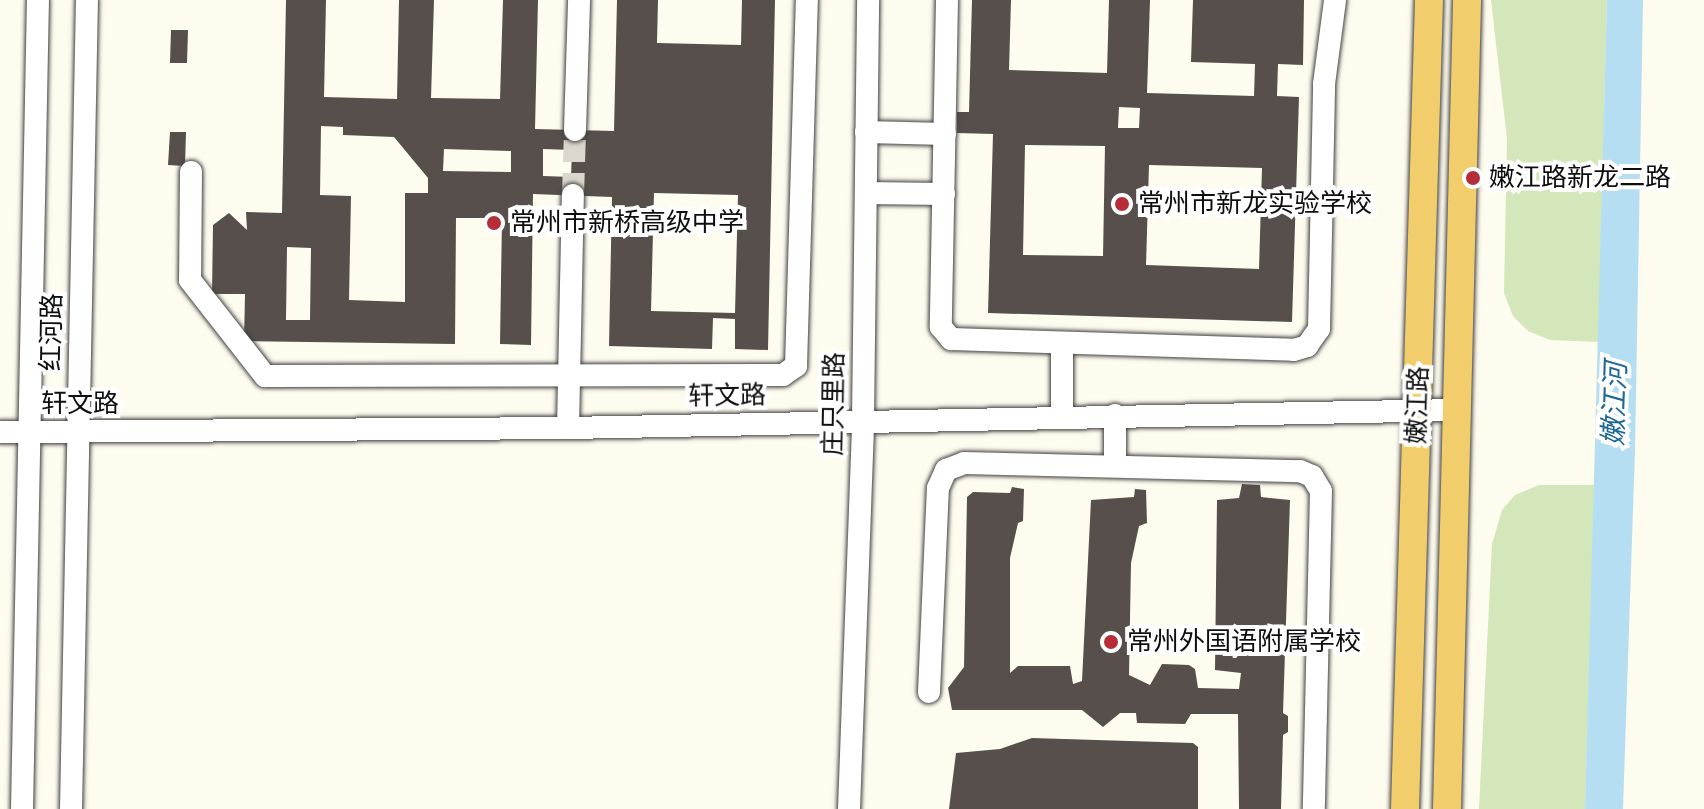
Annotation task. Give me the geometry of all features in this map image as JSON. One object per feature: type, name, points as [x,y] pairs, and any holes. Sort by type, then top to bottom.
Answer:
[{"type":"main road","name":"嫩江路","points":[[1405,809],[1429,0]]},
{"type":"main road","name":"嫩江路","points":[[1447,809],[1467,0]]},
{"type":"street","name":"红河路","points":[[22,809],[38,0]]},
{"type":"street","name":"红河路","points":[[71,809],[87,0]]},
{"type":"street","points":[[575,130],[579,0]]},
{"type":"street","points":[[191,172],[190,280],[265,376],[783,375],[796,366],[807,0]]},
{"type":"street","name":"庄只里路","points":[[849,809],[863,420],[868,0]]},
{"type":"street","points":[[947,0],[941,327],[951,339],[966,343],[1062,345],[1307,346],[1319,329],[1324,84],[1335,0]]},
{"type":"street","points":[[866,132],[945,134]]},
{"type":"street","points":[[866,193],[944,194]]},
{"type":"street","points":[[568,428],[573,195]]},
{"type":"street","points":[[1062,345],[1062,416]]},
{"type":"street","name":"轩文路","points":[[0,432],[568,428],[1456,410]]},
{"type":"street","points":[[1115,415],[1115,464]]},
{"type":"street","points":[[929,692],[938,488],[946,470],[964,463],[1115,464],[1300,471],[1312,476],[1321,491],[1314,809]]},
{"type":"green space","points":[[1491,0],[1607,0],[1599,342],[1550,340],[1528,331],[1513,316],[1504,293],[1507,139]]},
{"type":"green space","points":[[1539,485],[1595,485],[1585,809],[1479,809],[1492,544],[1502,510],[1515,495]]},
{"type":"water","name":"嫩江河","points":[[1607,0],[1643,0],[1635,450],[1623,809],[1585,809]]},
{"type":"building","points":[[286,0],[326,0],[324,97],[397,99],[399,0],[434,0],[431,98],[500,99],[503,0],[538,0],[535,129],[614,131],[617,0],[658,0],[657,43],[741,45],[742,0],[775,0],[768,350],[735,349],[735,319],[713,318],[712,349],[609,346],[612,197],[533,194],[531,345],[500,344],[502,218],[456,218],[455,344],[244,341],[245,294],[212,294],[213,225],[229,213],[247,230],[246,212],[282,213]],"holes":[[[321,126],[343,127],[343,135],[394,137],[428,178],[428,193],[405,193],[405,302],[349,300],[351,196],[320,195]],[[444,149],[511,151],[511,172],[443,171]],[[543,149],[572,150],[571,177],[543,176]],[[654,193],[738,195],[735,313],[651,311]],[[287,247],[311,248],[310,320],[286,320]]]},
{"type":"building","points":[[972,0],[1011,0],[1009,70],[1107,73],[1109,0],[1150,0],[1147,93],[1254,96],[1255,64],[1191,62],[1193,0],[1304,0],[1303,65],[1278,64],[1277,96],[1299,97],[1292,322],[988,313],[993,134],[957,133],[957,112],[969,112]],"holes":[[[1119,107],[1140,108],[1139,128],[1118,128]],[[1025,145],[1105,146],[1103,256],[1023,255]],[[1149,165],[1262,168],[1259,269],[1146,265]]]},
{"type":"building","points":[[171,30],[188,30],[187,63],[170,63]]},
{"type":"building","points":[[170,132],[186,132],[185,166],[168,165]]},
{"type":"building","points":[[1242,484],[1260,485],[1261,497],[1290,500],[1283,713],[1288,716],[1288,732],[1283,735],[1281,809],[1239,809],[1238,714],[1191,714],[1185,724],[1137,723],[1136,713],[1120,713],[1103,727],[1082,710],[952,710],[948,688],[964,667],[967,497],[973,492],[1010,493],[1012,487],[1024,489],[1023,521],[1018,523],[1010,558],[1010,673],[1018,666],[1070,666],[1073,684],[1082,681],[1091,500],[1134,497],[1135,489],[1146,490],[1147,523],[1139,526],[1131,563],[1129,675],[1150,685],[1162,664],[1189,665],[1195,669],[1198,688],[1239,689],[1241,673],[1215,670],[1217,500],[1239,498]]},
{"type":"building","points":[[1032,738],[1193,743],[1198,747],[1198,809],[949,809],[956,753],[1000,749]]},
{"type":"tunnel","points":[[573,195],[575,130]]},
{"type":"place","name":"嫩江路新龙二路","points":[[1473,178]]},
{"type":"place","name":"常州市新龙实验学校","points":[[1122,204]]},
{"type":"place","name":"常州市新桥高级中学","points":[[494,223]]},
{"type":"place","name":"常州外国语附属学校","points":[[1111,642]]}]
